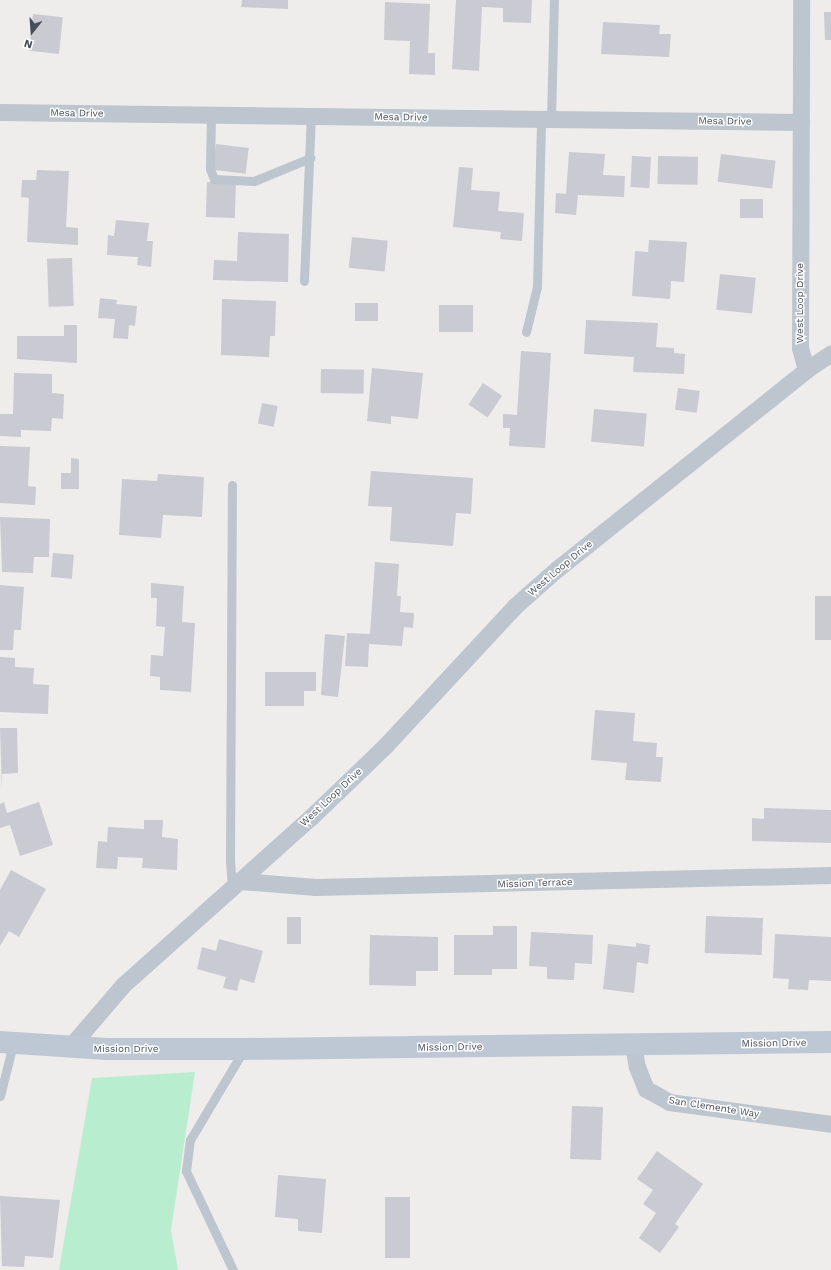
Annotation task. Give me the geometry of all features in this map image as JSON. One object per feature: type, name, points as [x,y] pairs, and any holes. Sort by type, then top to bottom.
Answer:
[{"type":"street","name":"West Loop Drive","points":[[69,1048],[123,984],[236,884],[385,746],[520,601],[557,569],[806,370],[800,348],[801,0]]},
{"type":"street","name":"Mesa Drive","points":[[0,112],[801,122]]},
{"type":"street","points":[[806,370],[831,353]]},
{"type":"street","name":"Mission Terrace","points":[[236,884],[316,887],[831,875]]},
{"type":"street","name":"Mission Drive","points":[[7,1043],[69,1048],[244,1049],[831,1042]]},
{"type":"street","name":"San Clemente Way","points":[[633,1045],[638,1067],[646,1089],[669,1102],[831,1124]]},
{"type":"lane","points":[[526,332],[537,286],[554,0]]},
{"type":"lane","points":[[210,115],[210,169],[214,179],[254,181],[310,158]]},
{"type":"lane","points":[[304,281],[311,116]]},
{"type":"lane","points":[[232,485],[230,852],[236,884]]},
{"type":"lane","points":[[0,1096],[7,1043]]},
{"type":"lane","points":[[233,1270],[186,1171],[190,1140],[244,1049]]},
{"type":"green space","points":[[195,1072],[171,1230],[178,1270],[59,1270],[92,1078]]},
{"type":"building","points":[[242,0],[288,0],[288,9],[241,7]]},
{"type":"building","points":[[456,0],[532,0],[531,23],[503,22],[503,8],[482,7],[479,71],[452,69]]},
{"type":"building","points":[[385,2],[430,4],[428,53],[435,53],[435,75],[409,74],[410,41],[384,40]]},
{"type":"building","points":[[824,12],[831,12],[831,40],[825,40]]},
{"type":"building","points":[[33,14],[63,17],[59,54],[29,51]]},
{"type":"building","points":[[603,22],[660,25],[659,34],[671,34],[669,57],[601,54]]},
{"type":"building","points":[[216,144],[249,148],[246,174],[213,170]]},
{"type":"building","points":[[569,152],[605,154],[603,175],[625,176],[624,197],[578,195],[576,215],[555,213],[556,193],[566,194]]},
{"type":"building","points":[[721,154],[776,161],[772,188],[718,182]]},
{"type":"building","points":[[632,156],[651,157],[649,188],[630,187]]},
{"type":"building","points":[[658,156],[698,157],[698,185],[658,184]]},
{"type":"building","points":[[459,167],[473,168],[471,190],[500,192],[498,211],[524,213],[522,241],[500,239],[501,232],[453,227]]},
{"type":"building","points":[[37,170],[69,171],[66,227],[78,228],[78,245],[27,242],[29,198],[21,197],[22,180],[36,180]]},
{"type":"building","points":[[207,182],[236,183],[235,218],[206,217]]},
{"type":"building","points":[[740,199],[763,199],[763,218],[740,218]]},
{"type":"building","points":[[116,220],[149,223],[147,241],[153,241],[151,267],[137,265],[138,257],[107,255],[108,235],[114,236]]},
{"type":"building","points":[[238,232],[289,234],[288,282],[213,280],[214,260],[237,261]]},
{"type":"building","points":[[352,237],[388,241],[385,272],[349,268]]},
{"type":"building","points":[[649,240],[687,242],[684,282],[671,281],[670,299],[632,296],[635,251],[648,252]]},
{"type":"building","points":[[72,258],[74,306],[49,307],[47,259]]},
{"type":"building","points":[[720,274],[756,278],[752,314],[716,310]]},
{"type":"building","points":[[100,298],[117,300],[116,304],[137,306],[135,326],[129,325],[128,339],[113,338],[115,319],[98,318]]},
{"type":"building","points":[[222,299],[276,301],[275,336],[270,336],[269,357],[221,355]]},
{"type":"building","points":[[355,303],[378,303],[378,321],[355,321]]},
{"type":"building","points":[[439,305],[473,305],[473,332],[439,332]]},
{"type":"building","points":[[586,320],[658,323],[656,347],[674,348],[674,353],[685,354],[684,374],[633,372],[634,357],[584,354]]},
{"type":"building","points":[[64,325],[77,325],[77,363],[17,359],[17,336],[64,336]]},
{"type":"building","points":[[521,351],[551,353],[545,448],[509,446],[510,428],[503,428],[503,414],[517,415]]},
{"type":"building","points":[[372,368],[423,373],[418,419],[391,416],[391,424],[367,421]]},
{"type":"building","points":[[321,369],[364,370],[364,394],[321,393]]},
{"type":"building","points":[[14,373],[52,374],[52,393],[64,394],[63,419],[52,418],[51,431],[21,430],[21,437],[0,436],[0,414],[13,414]]},
{"type":"building","points":[[483,383],[502,396],[488,417],[468,405]]},
{"type":"building","points":[[678,388],[700,391],[697,413],[675,410]]},
{"type":"building","points":[[262,403],[278,406],[274,427],[258,424]]},
{"type":"building","points":[[594,409],[647,414],[644,446],[591,442]]},
{"type":"building","points":[[0,446],[30,447],[28,486],[36,487],[35,505],[0,503]]},
{"type":"building","points":[[71,458],[79,459],[79,489],[61,489],[61,473],[71,473]]},
{"type":"building","points":[[371,471],[473,478],[471,514],[456,513],[453,546],[390,541],[392,507],[368,506]]},
{"type":"building","points":[[158,474],[204,477],[202,517],[163,515],[161,538],[119,535],[122,479],[157,481]]},
{"type":"building","points":[[0,517],[50,519],[49,557],[34,557],[33,573],[2,572]]},
{"type":"building","points":[[53,553],[74,555],[72,579],[51,577]]},
{"type":"building","points":[[375,562],[399,564],[397,596],[401,596],[400,612],[414,613],[413,628],[404,627],[402,646],[369,644],[368,667],[345,666],[347,633],[370,634]]},
{"type":"building","points":[[151,583],[184,586],[182,622],[195,623],[191,692],[160,690],[160,677],[150,676],[151,655],[163,656],[165,627],[156,626],[157,598],[151,598]]},
{"type":"building","points":[[0,585],[24,587],[21,630],[14,630],[13,650],[0,650]]},
{"type":"building","points":[[815,596],[831,596],[831,640],[815,640]]},
{"type":"building","points":[[325,634],[345,636],[338,697],[321,695]]},
{"type":"building","points":[[0,657],[15,658],[15,667],[34,668],[33,684],[49,685],[48,714],[0,712]]},
{"type":"building","points":[[265,672],[316,672],[316,691],[304,691],[304,706],[265,706]]},
{"type":"building","points":[[595,710],[635,713],[633,741],[657,743],[656,757],[663,757],[661,782],[625,780],[627,763],[591,760]]},
{"type":"building","points":[[0,728],[17,728],[18,773],[2,774],[2,792]]},
{"type":"building","points":[[4,802],[7,813],[39,802],[53,845],[20,856],[10,825],[0,828],[0,804]]},
{"type":"building","points":[[764,808],[831,810],[831,843],[752,841],[752,818],[764,819]]},
{"type":"building","points":[[144,820],[163,820],[162,837],[178,839],[177,870],[142,868],[143,858],[118,857],[117,869],[96,868],[98,841],[107,842],[108,827],[144,829]]},
{"type":"building","points":[[11,870],[46,889],[19,937],[9,931],[0,946],[0,890]]},
{"type":"building","points":[[706,916],[763,918],[762,955],[705,953]]},
{"type":"building","points":[[287,917],[301,917],[301,944],[287,944]]},
{"type":"building","points":[[493,926],[517,926],[517,969],[492,969],[492,975],[454,975],[454,935],[493,935]]},
{"type":"building","points":[[531,932],[593,935],[592,964],[575,963],[574,980],[547,979],[547,967],[529,966]]},
{"type":"building","points":[[775,934],[831,937],[831,981],[809,980],[808,990],[788,989],[789,979],[773,978]]},
{"type":"building","points":[[370,935],[438,937],[438,971],[416,971],[416,986],[369,985]]},
{"type":"building","points":[[219,939],[263,951],[254,983],[240,979],[237,991],[223,988],[226,977],[197,969],[202,947],[216,951]]},
{"type":"building","points":[[636,943],[650,945],[648,964],[637,962],[634,993],[603,989],[608,944],[636,947]]},
{"type":"building","points":[[572,1106],[603,1107],[601,1160],[570,1159]]},
{"type":"building","points":[[657,1151],[703,1184],[675,1224],[679,1227],[660,1253],[639,1238],[656,1213],[643,1204],[653,1190],[637,1179]]},
{"type":"building","points":[[278,1175],[326,1179],[322,1233],[298,1231],[298,1219],[275,1217]]},
{"type":"building","points":[[0,1196],[60,1200],[53,1258],[25,1256],[24,1267],[2,1266]]},
{"type":"building","points":[[385,1197],[410,1197],[410,1258],[385,1258]]}]
